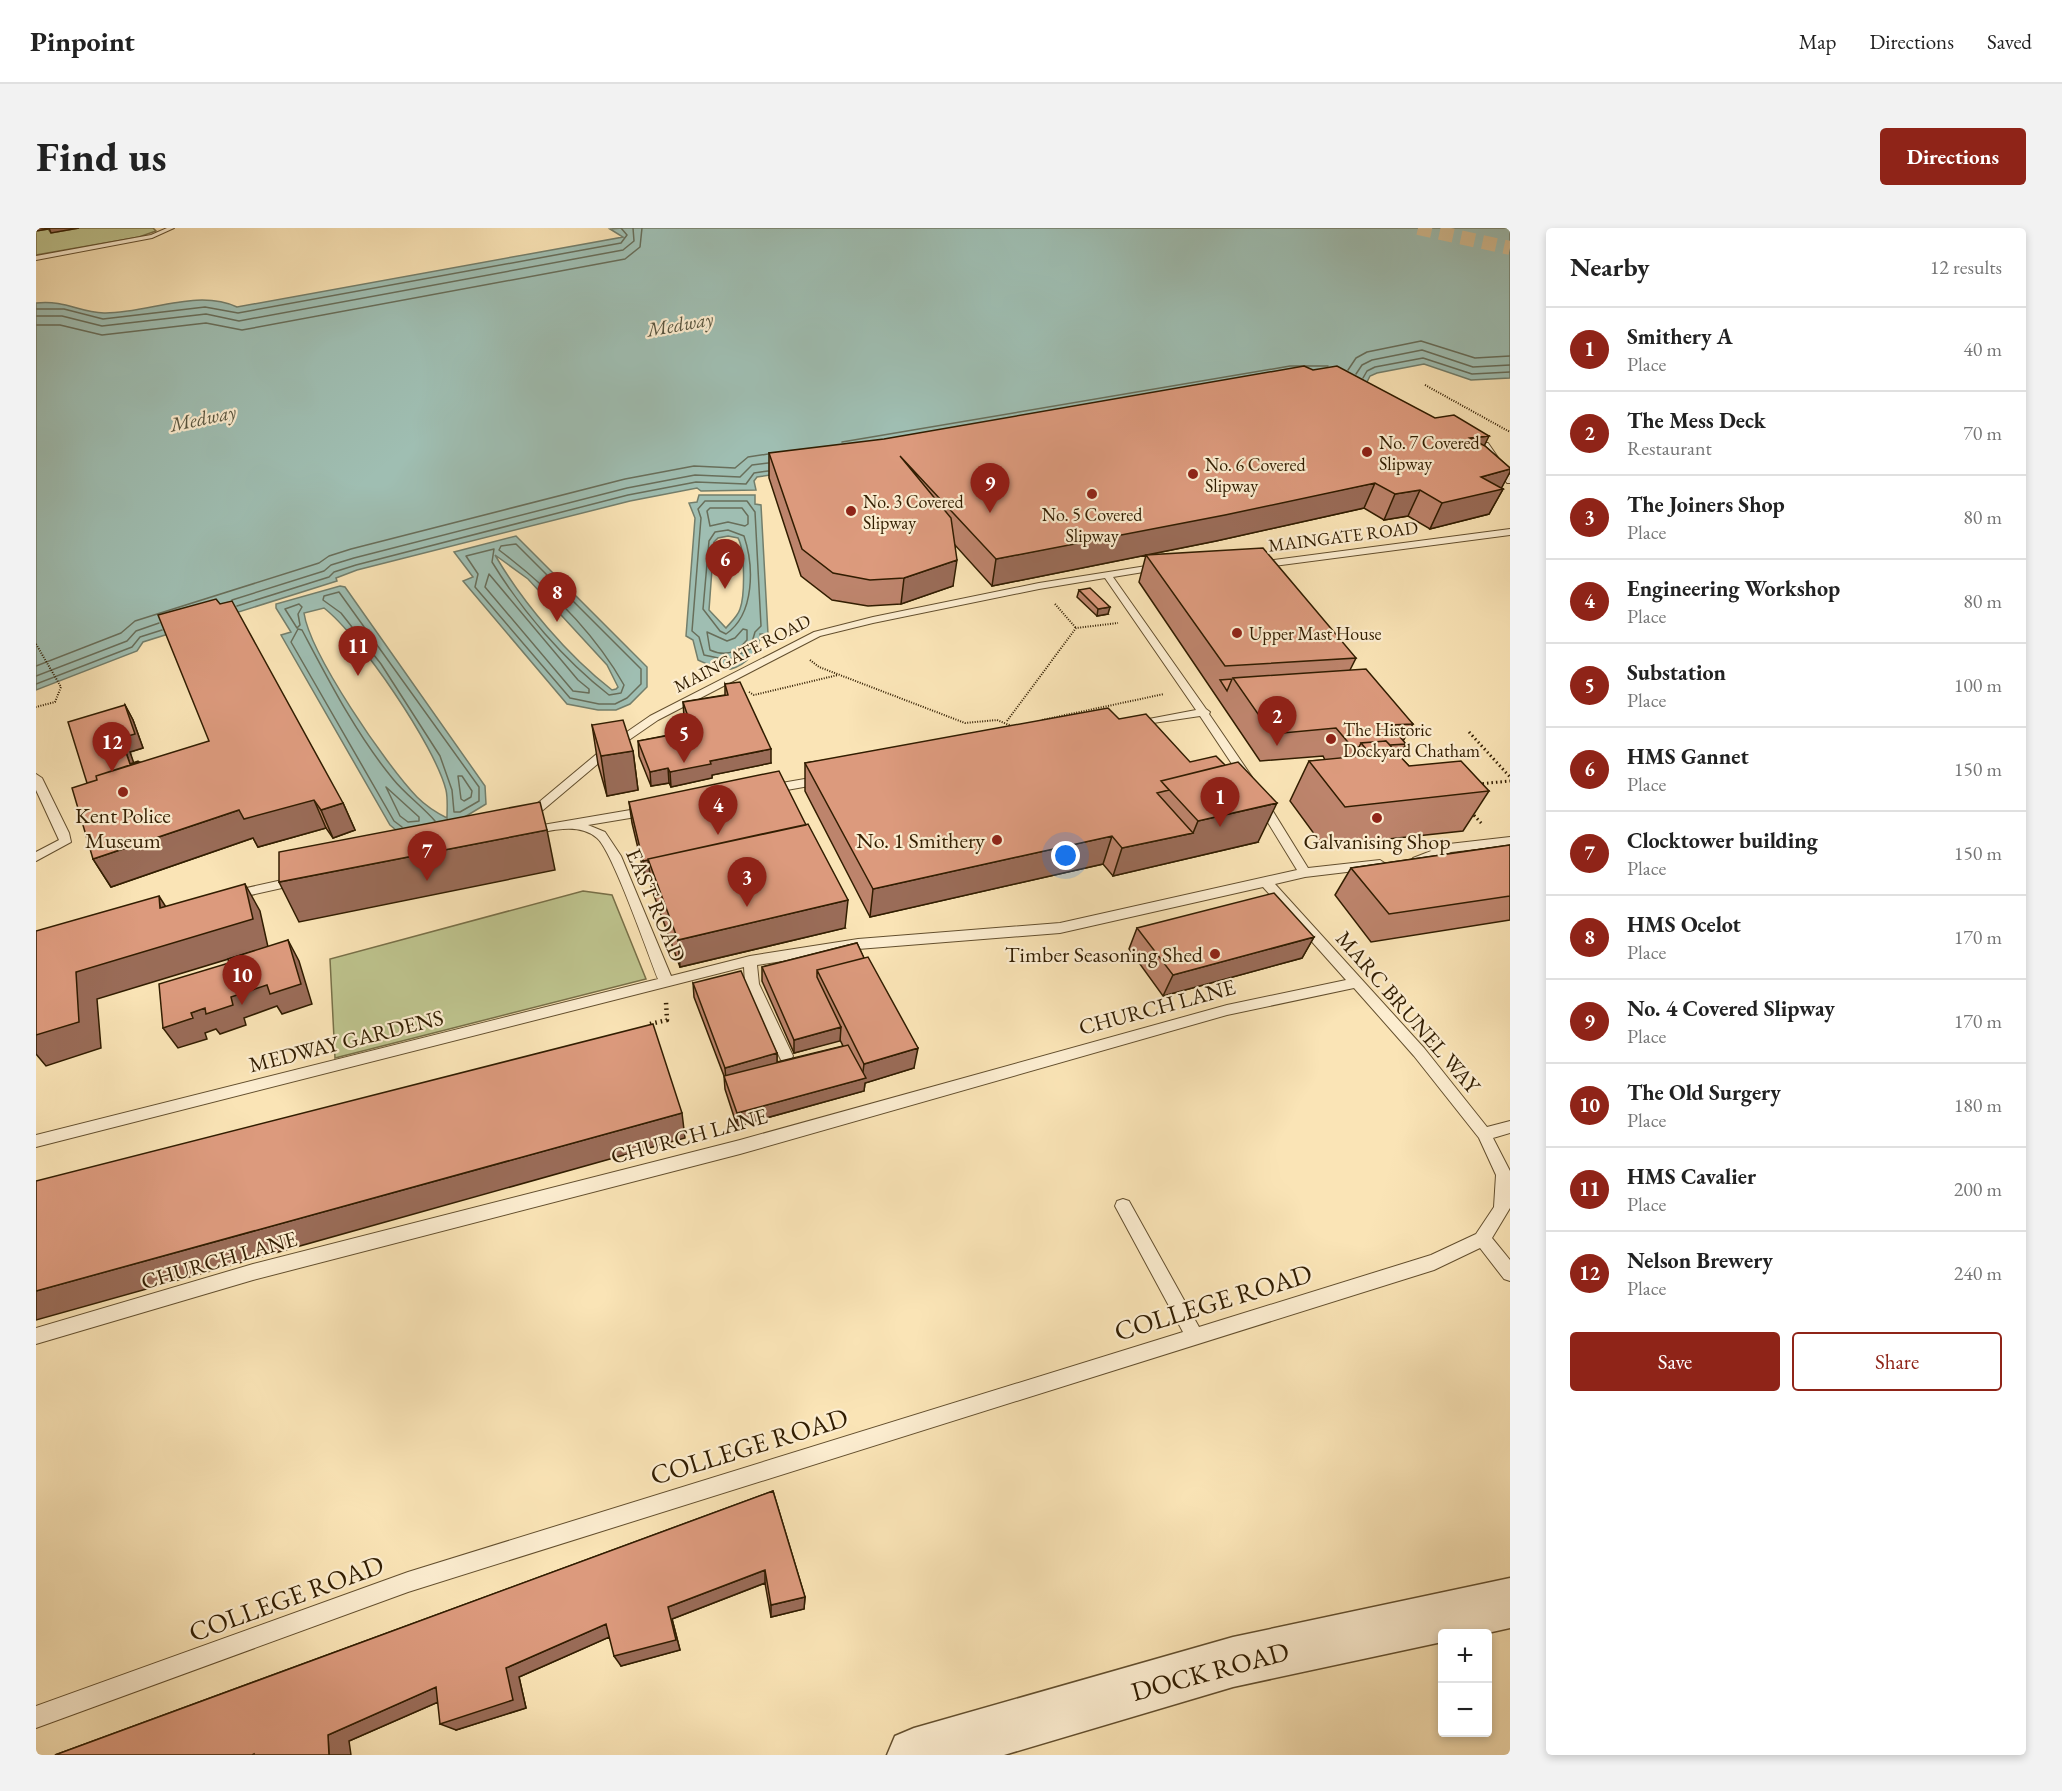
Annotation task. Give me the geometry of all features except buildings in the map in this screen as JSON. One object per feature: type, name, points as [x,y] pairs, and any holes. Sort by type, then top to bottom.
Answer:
[{"type":"street","name":"DOCK ROAD","points":[[914,1755],[1233,1662],[1510,1603]]},
{"type":"lane","points":[[36,258],[152,236],[171,228]]},
{"type":"lane","points":[[1485,445],[1510,481]]},
{"type":"lane","name":"MAINGATE ROAD","points":[[1252,565],[1294,562],[1510,532]]},
{"type":"lane","name":"MAINGATE ROAD","points":[[518,829],[609,749],[654,718],[793,645],[828,630],[1039,586],[1172,566]]},
{"type":"lane","points":[[1107,574],[1137,620],[1205,712],[1305,873]]},
{"type":"lane","points":[[1123,726],[1205,712]]},
{"type":"lane","points":[[36,778],[63,832],[64,842],[36,856]]},
{"type":"lane","points":[[760,791],[831,778]]},
{"type":"lane","points":[[573,824],[655,809]]},
{"type":"lane","name":"EAST ROAD","points":[[518,829],[573,824],[601,835],[615,856],[666,981]]},
{"type":"lane","points":[[1407,862],[1449,848],[1508,841]]},
{"type":"lane","points":[[1407,862],[1447,864]]},
{"type":"lane","name":"MEDWAY GARDENS","points":[[36,1142],[750,961],[858,944],[1059,928],[1305,873],[1407,862]]},
{"type":"lane","points":[[222,898],[309,878]]},
{"type":"lane","name":"MARC BRUNEL WAY","points":[[1265,881],[1354,983],[1419,1052],[1484,1134],[1503,1175],[1502,1209],[1482,1239]]},
{"type":"lane","points":[[750,961],[752,984],[786,1056]]},
{"type":"lane","name":"CHURCH LANE","points":[[36,1336],[253,1272],[740,1147],[1227,1010],[1354,983]]},
{"type":"lane","points":[[1484,1134],[1510,1127]]},
{"type":"lane","points":[[1123,1206],[1194,1336]]},
{"type":"lane","points":[[1482,1239],[1510,1273]]},
{"type":"lane","name":"COLLEGE ROAD","points":[[36,1717],[408,1582],[1434,1262],[1482,1239]]},
{"type":"path","points":[[1425,386],[1510,432]]},
{"type":"path","points":[[1039,586],[1076,628]]},
{"type":"path","points":[[1006,720],[1076,628],[1137,620]]},
{"type":"path","points":[[36,644],[61,687],[55,702],[36,707]]},
{"type":"path","points":[[793,645],[819,668],[965,723],[987,719],[1006,720],[1020,732]]},
{"type":"path","points":[[731,679],[754,695],[838,675]]},
{"type":"path","points":[[1035,722],[1188,689]]},
{"type":"path","points":[[1014,727],[1024,724]]},
{"type":"path","points":[[1469,732],[1510,779]]},
{"type":"path","points":[[1469,784],[1510,779]]},
{"type":"path","points":[[1468,809],[1481,824],[1508,841]]},
{"type":"path","points":[[644,1026],[667,1020]]},
{"type":"green space","points":[[79,228],[153,228],[156,231],[139,237],[36,255],[36,231],[48,229],[51,233]]},
{"type":"green space","points":[[583,891],[612,895],[646,979],[335,1058],[330,959]]},
{"type":"water","name":"Medway","points":[[1510,228],[1510,378],[1471,380],[1424,364],[1377,373],[1370,376],[1367,382],[757,477],[754,481],[756,490],[701,491],[697,488],[630,501],[357,570],[336,578],[337,581],[143,642],[137,651],[36,690],[36,303],[56,303],[104,313],[205,300],[237,307],[623,237],[610,229]]},
{"type":"water","points":[[699,495],[755,495],[755,504],[761,505],[768,634],[760,634],[760,640],[752,656],[731,669],[718,668],[698,660],[693,640],[686,636],[695,518],[689,503],[697,502]],"holes":[[[728,536],[738,538],[743,562],[742,603],[738,614],[726,628],[709,610],[714,542],[718,538]]]},
{"type":"water","points":[[516,536],[647,667],[647,687],[630,704],[616,710],[598,710],[567,704],[463,581],[473,577],[454,552]],"holes":[[[495,555],[528,579],[607,665],[618,687],[616,689],[612,690],[595,676],[563,645],[519,592]]]},
{"type":"water","points":[[340,586],[345,587],[485,786],[486,804],[463,818],[403,836],[390,825],[281,635],[291,632],[276,608],[276,604]],"holes":[[[324,608],[339,622],[376,666],[427,747],[446,790],[447,818],[431,809],[417,797],[369,736],[320,655],[304,613]]]},
{"type":"tunnel","points":[[1418,228],[1510,248]]},
{"type":"place","name":"No. 7 Covered Slipway","points":[[1367,452]]},
{"type":"place","name":"No. 6 Covered Slipway","points":[[1193,474]]},
{"type":"place","name":"No. 5 Covered Slipway","points":[[1092,494]]},
{"type":"place","name":"No. 3 Covered Slipway","points":[[851,511]]},
{"type":"place","name":"No. 4 Covered Slipway","points":[[990,513]]},
{"type":"place","name":"HMS Gannet","points":[[725,589]]},
{"type":"place","name":"HMS Ocelot","points":[[557,622]]},
{"type":"place","name":"Upper Mast House","points":[[1237,633]]},
{"type":"place","name":"HMS Cavalier","points":[[358,676]]},
{"type":"place","name":"The Historic Dockyard Chatham","points":[[1331,739]]},
{"type":"place","name":"The Mess Deck","points":[[1277,746]]},
{"type":"place","name":"Substation","points":[[684,763]]},
{"type":"place","name":"Nelson Brewery","points":[[112,772]]},
{"type":"place","name":"Kent Police Museum","points":[[123,792]]},
{"type":"place","name":"Galvanising Shop","points":[[1377,818]]},
{"type":"place","name":"Smithery A","points":[[1220,827]]},
{"type":"place","name":"Engineering Workshop","points":[[718,835]]},
{"type":"place","name":"No. 1 Smithery","points":[[997,840]]},
{"type":"place","name":"Clocktower building","points":[[427,881]]},
{"type":"place","name":"The Joiners Shop","points":[[747,907]]},
{"type":"place","name":"Timber Seasoning Shed","points":[[1215,954]]},
{"type":"place","name":"The Old Surgery","points":[[242,1005]]}]
